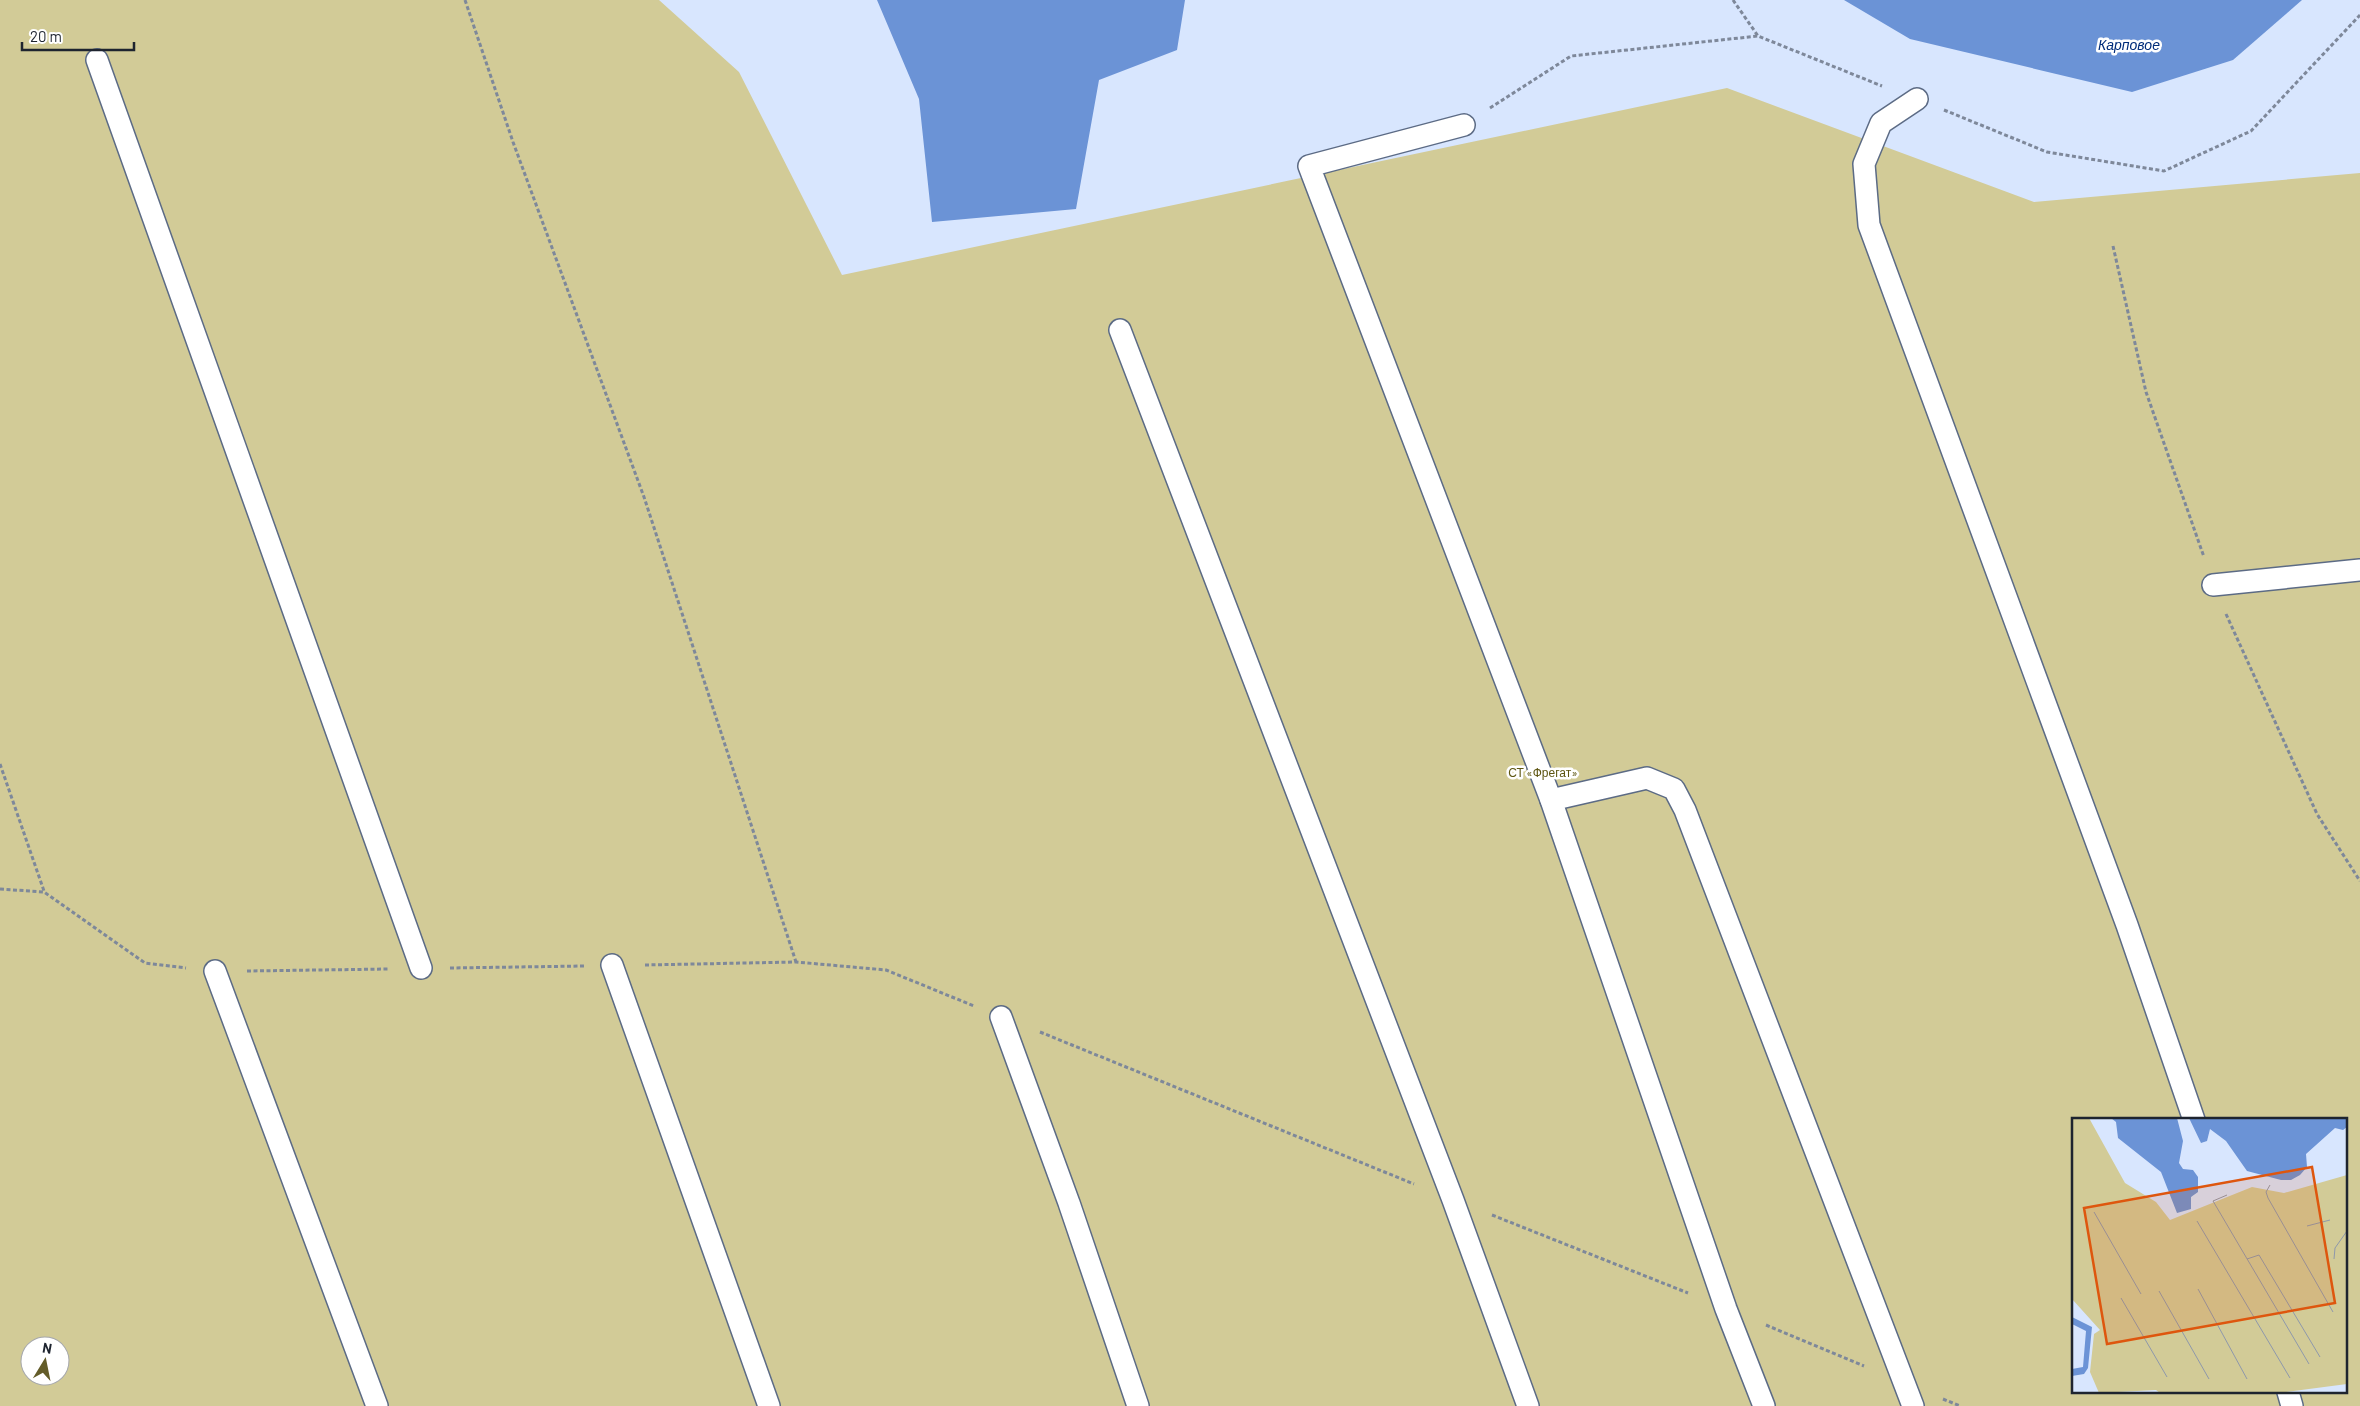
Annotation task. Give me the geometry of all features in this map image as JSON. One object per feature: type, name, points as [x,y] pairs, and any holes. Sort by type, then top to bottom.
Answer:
[{"type":"lane","points":[[97,60],[421,968]]},
{"type":"lane","points":[[1917,100],[1881,123],[1864,164],[1869,225],[2127,925],[2193,1118]]},
{"type":"lane","points":[[1464,125],[1309,166],[1551,800],[1726,1309],[1764,1406]]},
{"type":"lane","points":[[1120,330],[1453,1200],[1528,1406]]},
{"type":"lane","points":[[2213,584],[2360,570]]},
{"type":"lane","points":[[1551,800],[1647,778],[1674,789],[1685,810],[1913,1406]]},
{"type":"lane","points":[[612,965],[769,1406]]},
{"type":"lane","points":[[215,971],[377,1406]]},
{"type":"lane","points":[[1001,1017],[1069,1203],[1138,1406]]},
{"type":"path","points":[[465,0],[512,142],[644,497],[796,962]]},
{"type":"path","points":[[1734,0],[1758,36]]},
{"type":"path","points":[[1464,125],[1571,56],[1758,36],[2047,152],[2164,171],[2251,131],[2360,15]]},
{"type":"path","points":[[0,764],[44,892]]},
{"type":"path","points":[[0,889],[44,892],[145,963],[215,971],[796,962],[886,970],[1726,1309],[1960,1406]]},
{"type":"green space","name":"СТ «Фрегат»","points":[[0,0],[659,0],[739,72],[842,275],[1727,88],[2034,202],[2360,173],[2360,1406],[0,1406]]},
{"type":"water","points":[[877,0],[1185,0],[1177,50],[1099,80],[1076,209],[932,222],[919,99]]},
{"type":"water","name":"Карповое","points":[[1844,0],[2302,0],[2233,60],[2132,92],[1910,39]]}]
